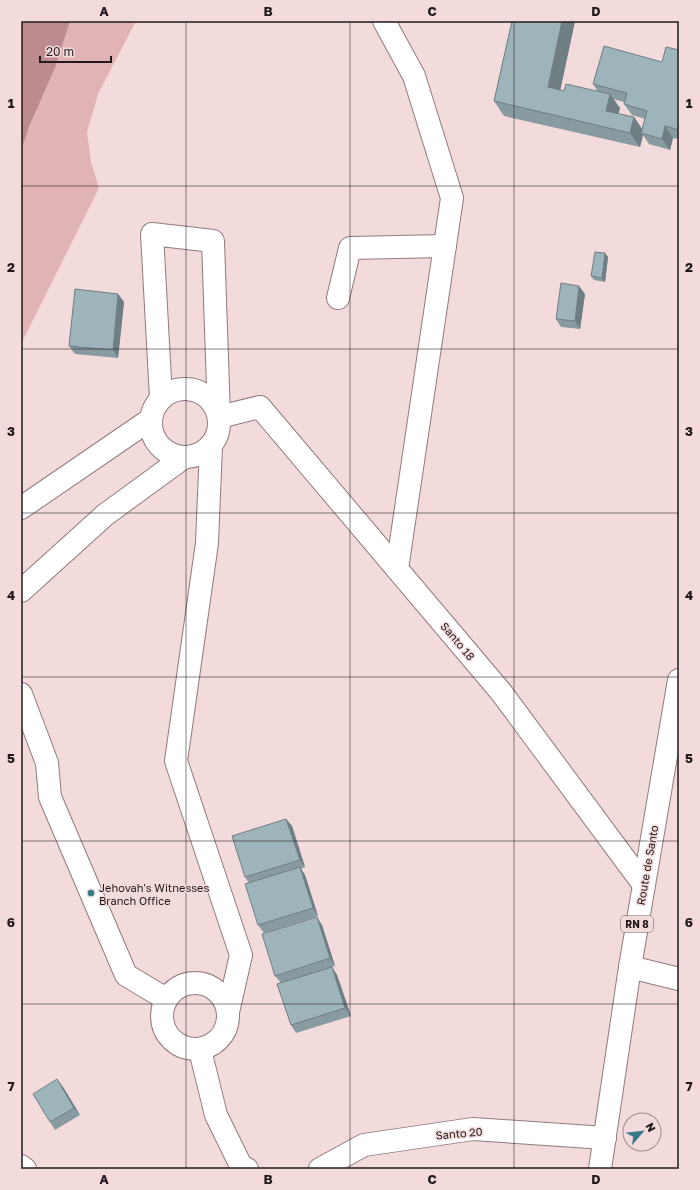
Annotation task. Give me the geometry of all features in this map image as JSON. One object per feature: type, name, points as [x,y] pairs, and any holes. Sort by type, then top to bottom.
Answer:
[{"type":"street","points":[[384,21],[414,76],[452,198],[397,569]]},
{"type":"street","points":[[161,398],[152,234],[213,241],[219,429],[211,446],[207,543],[176,761],[241,954],[228,1012],[228,1024],[221,1036],[211,1046],[200,1050],[181,1047],[171,1040],[163,1028],[161,1016],[166,999],[173,991],[184,984],[195,982],[207,985],[217,991],[224,1000],[228,1012]]},
{"type":"street","points":[[338,298],[350,248],[445,246]]},
{"type":"street","points":[[211,446],[196,456],[183,458],[172,455],[164,450],[156,442],[151,431],[151,419],[154,407],[161,398],[171,391],[183,388],[196,390],[206,396],[214,405],[219,418]]},
{"type":"street","name":"Santo 18","points":[[219,418],[260,407],[501,692],[644,886]]},
{"type":"street","points":[[21,508],[151,419]]},
{"type":"street","points":[[21,591],[105,515],[183,458]]},
{"type":"street","name":"Route de Santo","points":[[600,1169],[630,967],[679,680]]},
{"type":"street","points":[[21,694],[47,763],[50,797],[126,975],[166,999]]},
{"type":"street","points":[[630,967],[679,979]]},
{"type":"street","points":[[200,1050],[216,1115],[244,1167]]},
{"type":"street","name":"Santo 20","points":[[320,1169],[364,1145],[474,1129],[605,1138]]},
{"type":"street","points":[[21,1166],[25,1169]]},
{"type":"shaded area","points":[[21,21],[70,21],[55,68],[29,127],[21,152]]},
{"type":"shaded area","points":[[70,21],[136,21],[98,94],[87,132],[91,162],[99,188],[21,344],[21,152],[29,127],[55,68]]},
{"type":"building","points":[[512,21],[562,21],[548,87],[564,91],[566,84],[610,94],[606,111],[634,117],[630,133],[494,101]]},
{"type":"building","points":[[604,46],[662,62],[666,47],[679,50],[679,130],[665,126],[662,139],[641,133],[647,111],[624,104],[627,93],[593,84]]},
{"type":"building","points":[[595,252],[605,253],[602,278],[591,276]]},
{"type":"building","points":[[561,283],[579,286],[575,321],[556,319]]},
{"type":"building","points":[[75,289],[118,294],[113,350],[69,346]]},
{"type":"building","points":[[286,819],[300,860],[245,877],[232,836]]},
{"type":"building","points":[[300,867],[313,908],[258,925],[245,884]]},
{"type":"building","points":[[317,917],[330,958],[275,976],[262,934]]},
{"type":"building","points":[[332,967],[345,1008],[291,1025],[277,984]]},
{"type":"building","points":[[57,1079],[74,1108],[50,1122],[33,1094]]},
{"type":"place","name":"Jehovah's Witnesses Branch Office","points":[[91,893]]}]
